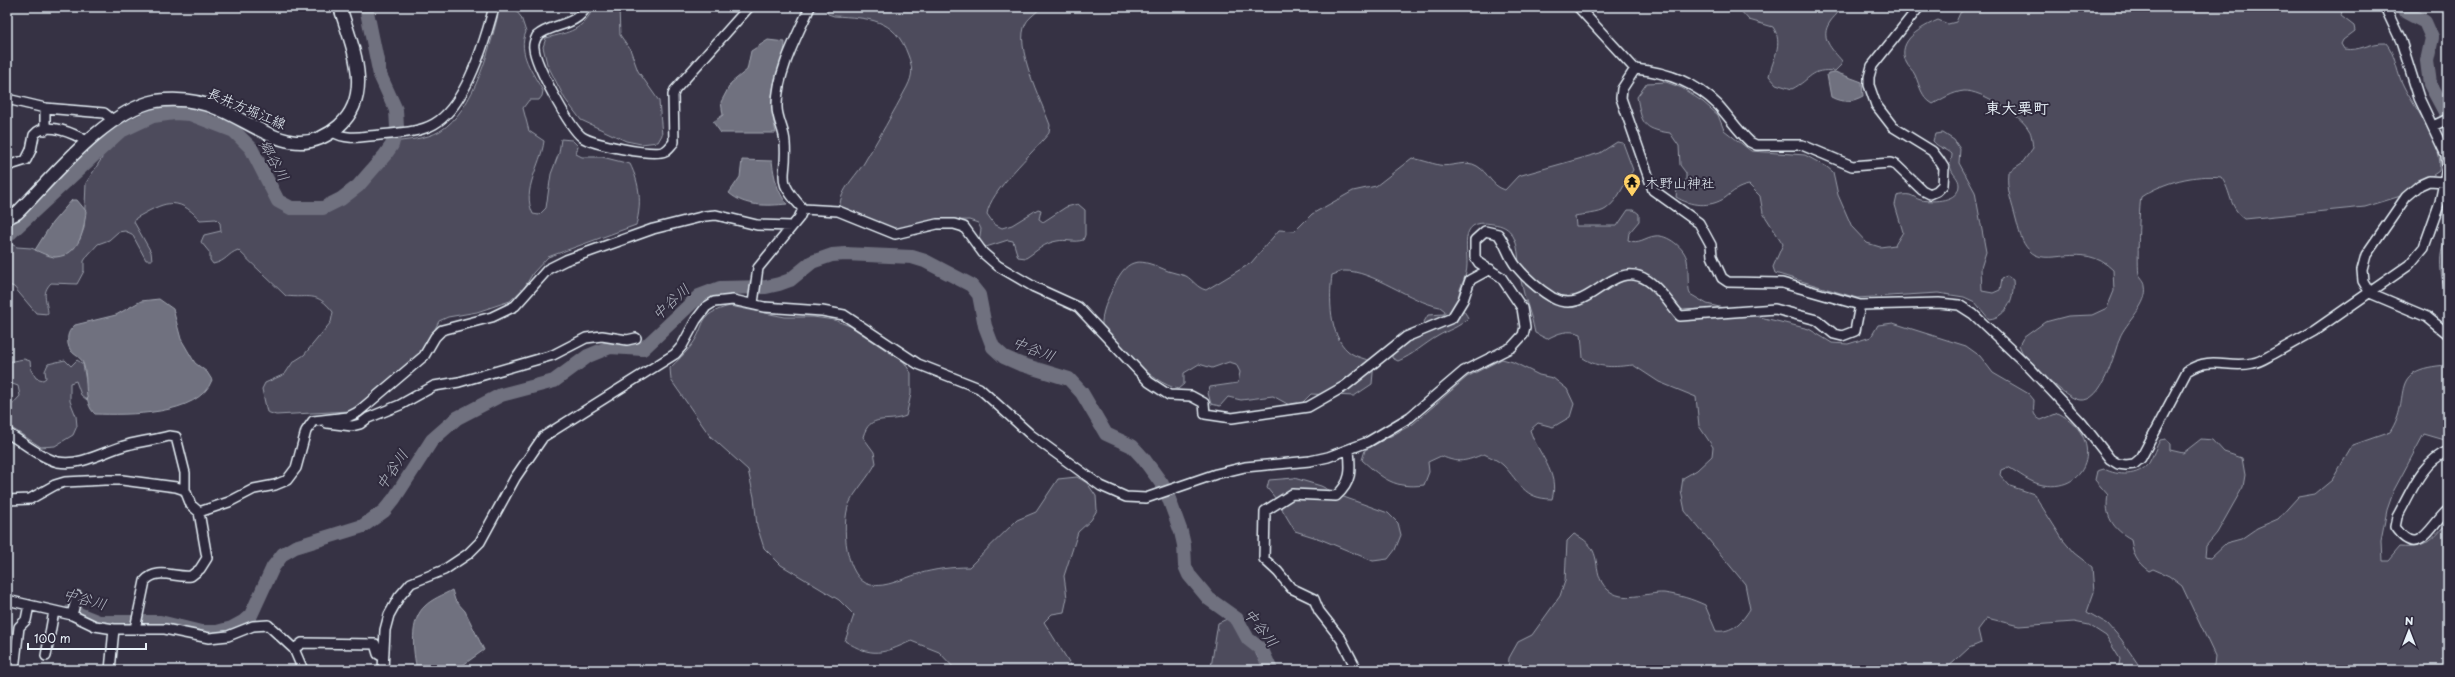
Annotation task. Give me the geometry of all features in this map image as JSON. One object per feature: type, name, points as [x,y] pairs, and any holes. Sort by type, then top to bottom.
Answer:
[{"type":"main road","name":"長井方堀江線","points":[[7,218],[17,213],[88,142],[113,120],[133,108],[178,100],[201,103],[222,110],[264,133],[287,141],[309,141],[333,132],[342,124],[352,110],[358,88],[356,59],[340,7]]},
{"type":"street","points":[[333,132],[340,137],[348,137],[404,132],[434,124],[450,109],[471,76],[479,60],[494,7]]},
{"type":"street","points":[[586,7],[583,12],[572,22],[547,30],[537,36],[534,48],[546,80],[570,124],[586,139],[625,149],[660,152],[666,150],[674,142],[673,95],[675,90],[749,7]]},
{"type":"street","points":[[810,7],[789,54],[777,104],[786,144],[783,182],[787,191],[803,209],[838,211],[895,234],[937,224],[954,224],[964,227],[983,253],[998,266],[1034,287],[1078,307],[1149,382],[1168,395],[1184,394],[1199,399],[1204,403],[1205,414],[1232,418],[1308,407],[1346,386],[1406,337],[1452,318],[1463,300],[1470,280],[1490,269]]},
{"type":"street","points":[[1578,7],[1635,69],[1668,75],[1688,83],[1718,106],[1743,135],[1756,145],[1802,144],[1852,166],[1890,163],[1896,165],[1922,190],[1930,194],[1937,191],[1943,185],[1944,168],[1932,151],[1893,127],[1876,105],[1869,77],[1872,66],[1883,50],[1904,28],[1919,7]]},
{"type":"street","points":[[1635,69],[1622,89],[1621,98],[1653,190],[1700,223],[1711,245],[1712,256],[1722,278],[1728,282],[1782,283],[1860,305],[1945,303],[1966,309],[2029,367],[2081,422],[2110,459],[2126,465],[2134,464],[2141,458],[2187,371],[2198,364],[2213,361],[2253,363],[2307,335],[2409,265],[2424,247],[2440,202],[2445,182],[2447,168],[2446,155],[2419,98],[2401,41],[2385,7]]},
{"type":"street","points":[[7,99],[45,108],[104,113],[113,120]]},
{"type":"street","points":[[45,108],[45,130]]},
{"type":"street","points":[[2433,126],[2448,119]]},
{"type":"street","points":[[7,166],[26,160],[31,150],[34,135],[45,130],[66,131],[88,142]]},
{"type":"street","points":[[2445,182],[2429,181],[2420,185],[2396,211],[2366,255],[2362,270],[2363,281],[2370,293],[2427,317],[2448,334]]},
{"type":"street","points":[[754,299],[755,280],[763,260],[792,226],[803,209]]},
{"type":"street","points":[[199,512],[229,502],[254,488],[275,485],[287,480],[296,468],[306,431],[314,421],[348,417],[358,412],[424,356],[435,337],[442,330],[492,317],[515,306],[548,269],[566,260],[652,229],[705,216],[716,215],[757,225],[792,226]]},
{"type":"street","points":[[383,670],[385,630],[389,616],[401,593],[411,583],[444,570],[458,562],[480,542],[515,478],[543,437],[675,354],[682,346],[696,320],[706,307],[714,302],[754,299],[764,307],[822,311],[844,315],[918,364],[979,388],[1031,435],[1101,486],[1126,497],[1146,498],[1216,474],[1245,467],[1310,461],[1349,450],[1396,427],[1464,371],[1502,354],[1518,342],[1525,327],[1522,308],[1501,277],[1479,263],[1475,257],[1473,248],[1475,240],[1484,231],[1498,234],[1516,266],[1538,288],[1560,301],[1581,301],[1611,280],[1630,275],[1648,281],[1680,316],[1774,310],[1817,320],[1834,334],[1842,336],[1855,331],[1860,305]]},
{"type":"street","points":[[314,421],[352,426],[434,386],[459,382],[553,355],[586,338],[602,336],[627,340],[636,338]]},
{"type":"street","points":[[7,433],[44,456],[57,462],[82,462],[127,444],[169,436],[176,437],[185,473],[185,490],[191,505],[199,512],[206,552],[204,564],[190,576],[176,576],[158,573],[149,577],[145,581],[135,624]]},
{"type":"street","points":[[1349,450],[1351,474],[1345,488],[1336,496],[1292,494],[1265,511],[1263,548],[1264,559],[1278,572],[1291,588],[1314,599],[1319,611],[1341,639],[1357,670]]},
{"type":"street","points":[[2448,452],[2435,457],[2426,466],[2397,517],[2395,527],[2407,540],[2417,541],[2426,537],[2448,510]]},
{"type":"street","points":[[7,500],[30,499],[55,485],[65,482],[122,480],[176,487],[185,490]]},
{"type":"street","points":[[72,616],[77,596]]},
{"type":"street","points":[[7,600],[92,621],[114,629],[135,624],[166,628],[209,638],[228,636],[260,624],[274,629],[294,649],[303,670]]},
{"type":"street","points":[[14,670],[20,627],[26,620],[29,605]]},
{"type":"street","points":[[46,656],[54,611]]},
{"type":"street","points":[[110,670],[114,629]]},
{"type":"street","points":[[294,649],[302,643],[375,644],[378,654],[383,658]]},
{"type":"shaded area","points":[[500,7],[513,7],[521,17],[526,32],[523,48],[527,63],[543,91],[539,100],[529,100],[523,108],[529,131],[544,141],[530,187],[530,205],[533,214],[539,215],[546,208],[551,174],[559,153],[561,139],[572,140],[578,146],[576,154],[582,157],[602,157],[630,164],[636,179],[639,194],[639,209],[636,225],[548,257],[533,273],[524,288],[510,301],[477,312],[448,317],[439,321],[424,351],[393,380],[349,411],[276,415],[267,412],[262,389],[265,383],[285,374],[293,362],[304,355],[331,322],[333,312],[327,305],[317,298],[286,296],[238,250],[231,253],[218,263],[213,264],[210,260],[210,253],[201,242],[204,235],[221,231],[220,223],[216,219],[200,220],[192,212],[177,204],[162,205],[154,208],[136,218],[134,222],[151,252],[152,260],[146,260],[132,234],[125,231],[118,232],[109,240],[98,244],[88,255],[84,261],[84,271],[77,284],[51,283],[45,294],[48,314],[36,313],[14,287],[7,284],[7,242],[17,247],[31,248],[54,257],[66,254],[73,249],[80,239],[84,228],[86,183],[102,158],[99,147],[130,123],[151,115],[177,111],[203,114],[233,127],[253,142],[278,198],[291,206],[321,206],[355,185],[380,159],[392,142],[416,139],[435,134],[452,121],[463,108],[480,75],[492,39]]},
{"type":"shaded area","points":[[594,7],[619,7],[620,35],[630,49],[638,71],[659,101],[662,135],[658,142],[641,144],[626,141],[581,120],[565,99],[547,64],[543,47],[546,38],[569,32],[580,26]]},
{"type":"shaded area","points":[[825,7],[1041,7],[1026,23],[1023,33],[1023,45],[1035,88],[1050,125],[1049,133],[1013,172],[996,194],[987,214],[994,224],[1002,228],[1012,225],[1038,209],[1041,210],[1039,219],[1043,222],[1066,207],[1078,204],[1085,210],[1085,235],[1083,240],[1052,242],[1044,245],[1026,258],[1018,257],[1013,241],[1008,240],[986,247],[979,242],[981,229],[978,223],[969,220],[936,221],[896,230],[840,206],[845,189],[864,163],[907,87],[911,75],[911,64],[902,43],[896,34],[888,27],[869,19],[834,16],[828,14]]},
{"type":"shaded area","points":[[1724,7],[1840,7],[1827,28],[1826,38],[1831,48],[1842,61],[1841,65],[1835,71],[1821,71],[1816,73],[1792,89],[1776,84],[1769,76],[1778,45],[1778,39],[1773,27],[1749,20],[1740,10],[1724,9]]},
{"type":"shaded area","points":[[1968,7],[2347,7],[2342,11],[2341,16],[2354,26],[2355,31],[2343,40],[2341,44],[2344,49],[2349,50],[2386,43],[2389,47],[2404,87],[2428,128],[2438,150],[2440,161],[2439,171],[2404,195],[2365,207],[2245,219],[2235,209],[2225,183],[2221,177],[2211,176],[2180,180],[2159,187],[2141,197],[2138,261],[2139,275],[2145,285],[2144,299],[2120,337],[2111,365],[2101,386],[2095,394],[2088,399],[2080,400],[2073,398],[2049,380],[2022,352],[2019,345],[2023,338],[2045,322],[2068,316],[2092,315],[2107,308],[2114,291],[2113,270],[2101,261],[2089,257],[2077,255],[2045,257],[2036,255],[2029,250],[2022,240],[2019,232],[2010,196],[2008,172],[2022,163],[2033,148],[2029,130],[2018,117],[2000,104],[1971,92],[1964,91],[1956,93],[1933,104],[1923,95],[1914,73],[1906,62],[1904,54],[1905,47],[1912,35],[1925,26],[1938,20],[1948,24],[1956,22],[1960,13]]},
{"type":"shaded area","points":[[1666,82],[1682,88],[1703,102],[1718,115],[1724,130],[1751,151],[1805,155],[1827,167],[1833,172],[1838,195],[1852,227],[1867,243],[1880,247],[1895,245],[1903,232],[1895,205],[1897,196],[1911,195],[1921,200],[1938,201],[1950,198],[1958,191],[1959,183],[1950,167],[1952,154],[1933,141],[1935,134],[1943,133],[1954,140],[1960,149],[1959,163],[1975,192],[1986,252],[1981,268],[1982,291],[1993,293],[2000,290],[2002,278],[2007,276],[2013,280],[2013,293],[2009,305],[2001,314],[1989,319],[1975,302],[1964,297],[1938,293],[1857,298],[1775,273],[1773,267],[1783,244],[1763,213],[1760,196],[1749,185],[1739,188],[1719,201],[1707,204],[1694,204],[1676,197],[1677,189],[1686,183],[1686,173],[1680,165],[1679,146],[1670,133],[1649,127],[1645,123],[1640,113],[1637,97],[1647,83]]},
{"type":"shaded area","points":[[1617,142],[1623,143],[1633,170],[1611,205],[1599,212],[1575,216],[1576,226],[1617,226],[1628,210],[1634,210],[1639,214],[1639,221],[1629,233],[1628,240],[1635,242],[1660,236],[1665,237],[1675,243],[1686,255],[1690,294],[1707,304],[1809,329],[1832,343],[1848,344],[1871,337],[1878,325],[1893,323],[1966,346],[1980,356],[1993,373],[2029,394],[2034,400],[2034,414],[2038,418],[2041,420],[2058,413],[2073,423],[2082,435],[2086,448],[2086,461],[2081,472],[2072,480],[2059,485],[2038,484],[2008,467],[2001,470],[2000,475],[2010,486],[2034,494],[2063,540],[2074,553],[2092,567],[2094,592],[2087,612],[2108,624],[2121,639],[2142,670],[2118,670],[2120,659],[2106,636],[2089,625],[2074,622],[2019,626],[1987,618],[1978,630],[1981,643],[1969,648],[1945,670],[1508,670],[1509,658],[1518,642],[1532,635],[1560,596],[1565,581],[1567,541],[1574,534],[1591,546],[1602,582],[1607,589],[1620,596],[1627,597],[1664,593],[1695,601],[1705,605],[1716,631],[1727,630],[1736,626],[1750,609],[1745,584],[1685,511],[1681,491],[1683,478],[1697,470],[1712,456],[1713,447],[1699,426],[1696,397],[1659,382],[1633,365],[1601,366],[1589,362],[1583,358],[1581,334],[1563,332],[1547,339],[1535,333],[1522,288],[1517,246],[1511,233],[1505,227],[1499,225],[1481,223],[1473,226],[1469,231],[1466,247],[1466,273],[1459,295],[1459,302],[1468,318],[1458,326],[1438,336],[1409,356],[1398,361],[1392,358],[1392,353],[1417,334],[1428,315],[1444,314],[1445,311],[1440,307],[1429,304],[1379,281],[1355,272],[1341,271],[1332,275],[1331,305],[1337,336],[1348,351],[1374,362],[1372,384],[1354,396],[1311,394],[1302,403],[1291,406],[1273,396],[1241,400],[1228,397],[1220,406],[1211,404],[1208,393],[1210,387],[1238,383],[1240,372],[1236,364],[1229,362],[1212,368],[1199,364],[1184,373],[1184,384],[1178,389],[1167,385],[1146,372],[1102,327],[1105,306],[1109,296],[1119,276],[1130,264],[1143,262],[1186,276],[1200,288],[1206,290],[1251,263],[1279,230],[1295,231],[1312,214],[1353,191],[1376,186],[1412,158],[1444,166],[1463,163],[1473,164],[1481,169],[1496,185],[1505,190],[1518,176],[1600,153]]},
{"type":"shaded area","points":[[2448,238],[2448,304],[2442,279],[2441,252]]},
{"type":"shaded area","points":[[730,306],[785,317],[813,317],[834,320],[850,326],[904,362],[911,373],[911,394],[906,416],[875,421],[866,429],[863,437],[874,452],[876,463],[849,504],[845,524],[847,550],[855,573],[862,581],[877,586],[931,571],[969,567],[1017,520],[1036,512],[1058,479],[1077,477],[1087,483],[1096,496],[1097,510],[1091,520],[1078,532],[1064,576],[1067,598],[1064,612],[1052,614],[1044,622],[1074,670],[956,670],[939,652],[911,641],[893,649],[870,652],[845,641],[854,615],[839,600],[781,565],[764,548],[757,526],[754,497],[748,470],[710,436],[671,380],[670,368],[691,346],[707,317],[719,309]]},
{"type":"shaded area","points":[[24,359],[30,361],[31,370],[36,378],[43,380],[46,378],[45,371],[48,364],[65,360],[71,366],[77,360],[83,364],[88,393],[87,400],[81,395],[76,381],[70,383],[70,401],[76,416],[77,426],[73,435],[55,446],[41,447],[7,425],[7,410],[20,396],[18,386],[7,382],[7,362]]},
{"type":"shaded area","points":[[1502,359],[1513,362],[1539,375],[1553,378],[1567,389],[1574,404],[1570,417],[1553,427],[1538,423],[1530,430],[1533,439],[1547,463],[1553,480],[1554,490],[1552,499],[1534,496],[1528,493],[1501,463],[1484,454],[1462,461],[1441,456],[1428,462],[1429,472],[1424,485],[1414,486],[1397,484],[1390,481],[1362,460],[1365,450],[1413,424],[1467,377]]},
{"type":"shaded area","points":[[2448,365],[2448,441],[2424,434],[2394,490],[2387,510],[2381,541],[2382,561],[2388,561],[2400,547],[2416,547],[2433,539],[2448,522],[2448,670],[2208,670],[2214,665],[2215,656],[2182,586],[2169,576],[2153,569],[2149,571],[2138,561],[2134,553],[2131,539],[2119,531],[2111,521],[2107,509],[2108,495],[2095,480],[2097,471],[2104,469],[2115,473],[2128,474],[2139,471],[2149,463],[2160,440],[2166,439],[2170,444],[2170,450],[2183,453],[2201,439],[2213,440],[2224,452],[2242,458],[2245,475],[2243,487],[2217,533],[2206,546],[2205,557],[2210,558],[2226,543],[2241,539],[2257,528],[2278,519],[2298,497],[2315,494],[2332,480],[2353,445],[2390,432],[2397,419],[2404,386],[2408,378],[2415,372],[2428,368]]},
{"type":"shaded area","points":[[1294,478],[1321,486],[1341,496],[1388,513],[1398,523],[1401,535],[1395,550],[1388,559],[1373,561],[1320,539],[1295,531],[1276,499],[1267,488],[1269,480]]},
{"type":"shaded area","points":[[1227,619],[1236,624],[1244,641],[1255,652],[1264,670],[1209,670],[1211,667],[1218,623]]},
{"type":"water","points":[[768,40],[785,42],[784,52],[776,75],[772,93],[776,133],[721,133],[713,122],[723,115],[721,102],[731,83],[747,70],[751,51]]},
{"type":"water","points":[[1835,72],[1862,82],[1863,96],[1855,100],[1847,101],[1831,97],[1827,75],[1828,73]]},
{"type":"water","points":[[742,160],[772,161],[776,184],[787,204],[764,205],[749,203],[735,198],[729,193],[740,177]]},
{"type":"water","points":[[72,200],[77,200],[86,211],[84,226],[76,247],[71,252],[56,257],[35,250],[52,223]]},
{"type":"water","points":[[159,299],[173,309],[181,339],[195,363],[207,372],[212,380],[205,392],[193,401],[178,407],[143,413],[95,414],[88,403],[85,369],[82,360],[69,348],[69,332],[75,325],[116,315],[141,301]]},
{"type":"water","points":[[452,590],[455,600],[465,611],[484,650],[456,670],[417,670],[414,654],[414,628],[416,619],[425,606],[434,599]]},
{"type":"waterway","name":"郷谷川","points":[[7,236],[119,132],[153,116],[174,113],[190,114],[234,131],[251,148],[278,201],[291,208],[323,208],[341,199],[358,186],[385,155],[392,145],[397,127],[396,110],[380,75],[366,7]]},
{"type":"waterway","name":"郷谷川","points":[[2404,7],[2406,12],[2425,22],[2432,38],[2427,61],[2430,84],[2445,112]]},
{"type":"waterway","name":"中谷川","points":[[71,611],[99,622],[160,622],[201,632],[217,632],[232,628],[243,622],[251,615],[273,567],[283,554],[295,547],[363,526],[384,511],[394,499],[432,440],[457,418],[501,395],[554,381],[588,356],[610,347],[643,349],[699,296],[720,288],[766,287],[779,284],[790,280],[812,262],[832,255],[845,254],[912,257],[925,261],[971,285],[979,295],[985,326],[993,347],[1004,357],[1020,364],[1069,379],[1082,393],[1106,434],[1132,446],[1143,458],[1162,484],[1169,499],[1181,532],[1184,545],[1185,566],[1189,575],[1209,599],[1237,619],[1248,639],[1262,650],[1271,670]]},
{"type":"place","name":"木野山神社","points":[[1632,197]]},
{"type":"district","name":"東大栗町","points":[[2017,107]]}]
